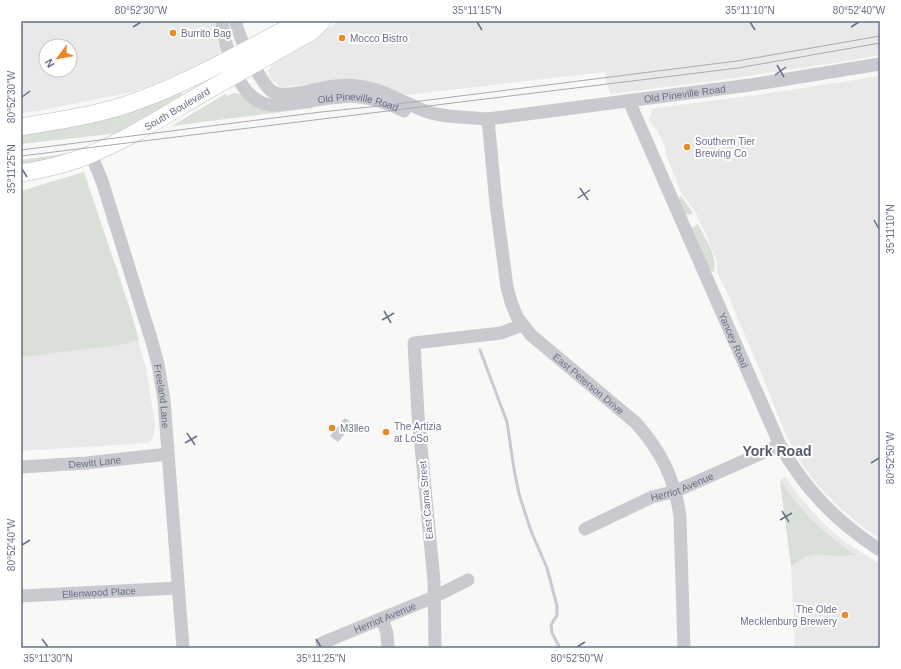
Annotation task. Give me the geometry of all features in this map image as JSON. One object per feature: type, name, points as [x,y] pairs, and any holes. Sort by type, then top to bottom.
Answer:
[{"type":"main road","name":"South Boulevard","points":[[21,173],[43,169],[91,154],[148,126],[236,75],[250,57],[301,21]]},
{"type":"main road","name":"South Boulevard","points":[[21,127],[83,116],[135,102],[160,92],[230,58],[250,57],[312,31],[322,21]]},
{"type":"street","name":"Old Pineville Road","points":[[222,21],[230,58],[236,75],[248,92],[258,101],[271,105],[353,96],[389,104],[423,119],[450,126],[474,126],[488,119]]},
{"type":"street","points":[[236,21],[240,35],[250,57]]},
{"type":"street","name":"Old Pineville Road","points":[[250,57],[264,84],[272,92],[281,94],[336,86],[358,86],[390,95],[435,114],[449,117],[488,119],[750,85],[880,64]]},
{"type":"street","name":"Yancey Road","points":[[629,101],[780,445],[789,461],[825,506],[846,526],[880,550]]},
{"type":"street","name":"East Peterson Drive","points":[[488,119],[496,204],[507,288],[517,317],[537,340],[636,424],[649,438],[669,472],[676,491],[680,517],[684,648]]},
{"type":"street","name":"Freeland Lane","points":[[91,154],[102,181],[158,364],[164,400],[182,648]]},
{"type":"street","name":"East Cama Street","points":[[435,648],[432,561],[418,415],[414,343],[501,333],[522,324]]},
{"type":"street","name":"Herriot Avenue","points":[[585,529],[652,497],[676,491],[780,445]]},
{"type":"street","name":"Dewitt Lane","points":[[21,467],[86,463],[168,454]]},
{"type":"street","name":"Herriot Avenue","points":[[322,643],[434,597],[468,580]]},
{"type":"street","name":"Ellenwood Place","points":[[21,596],[178,588]]},
{"type":"street","points":[[382,619],[387,633],[388,648]]},
{"type":"shaded area","points":[[21,21],[217,21],[221,50],[216,58],[171,80],[137,91],[38,111],[21,113]]},
{"type":"shaded area","points":[[340,21],[880,21],[880,55],[721,80],[610,94],[605,72],[407,95],[371,82],[353,79],[283,87],[279,86],[271,79],[268,71],[272,63]]},
{"type":"shaded area","points":[[880,76],[880,539],[865,529],[840,508],[819,487],[803,466],[785,433],[729,296],[717,272],[717,262],[707,237],[695,211],[682,194],[665,153],[666,149],[657,130],[650,122],[649,117],[652,113],[651,109],[656,108],[771,93]]},
{"type":"shaded area","points":[[180,91],[182,95],[120,133],[21,144],[21,133]]},
{"type":"shaded area","points":[[234,93],[241,94],[253,100],[311,105],[313,108],[172,126],[225,94],[227,96]]},
{"type":"shaded area","points":[[71,153],[21,166],[21,160]]},
{"type":"shaded area","points":[[84,172],[139,340],[120,345],[21,357],[21,191]]},
{"type":"shaded area","points":[[21,191],[116,265],[146,368],[155,425],[152,440],[148,443],[21,451]]},
{"type":"shaded area","points":[[681,196],[693,213],[689,215],[685,214],[678,199]]},
{"type":"shaded area","points":[[698,224],[713,253],[715,266],[714,272],[709,270],[692,228]]},
{"type":"shaded area","points":[[345,418],[353,424],[338,442],[330,436]]},
{"type":"shaded area","points":[[785,476],[795,491],[822,522],[845,542],[880,564],[880,648],[795,648],[791,566],[780,480]]},
{"type":"shaded area","points":[[780,480],[796,502],[814,522],[856,555],[837,556],[815,554],[806,556],[791,566]]},
{"type":"waterway","points":[[480,350],[507,422],[519,494],[531,531],[547,568],[557,606],[557,615],[551,625],[552,633],[560,648]]},
{"type":"tram line","points":[[21,150],[737,61],[880,36]]},
{"type":"tram line","points":[[21,156],[738,68],[880,43]]},
{"type":"place","name":"Burrito Bag","points":[[173,33]]},
{"type":"place","name":"Mocco Bistro","points":[[342,38]]},
{"type":"place","name":"Southern Tier Brewing Co","points":[[687,147]]},
{"type":"place","name":"M3lleo","points":[[332,428]]},
{"type":"place","name":"The Artizia at LoSo","points":[[386,432]]},
{"type":"place","name":"The Olde Mecklenburg Brewery","points":[[845,615]]},
{"type":"district","name":"York Road","points":[[777,451]]}]
